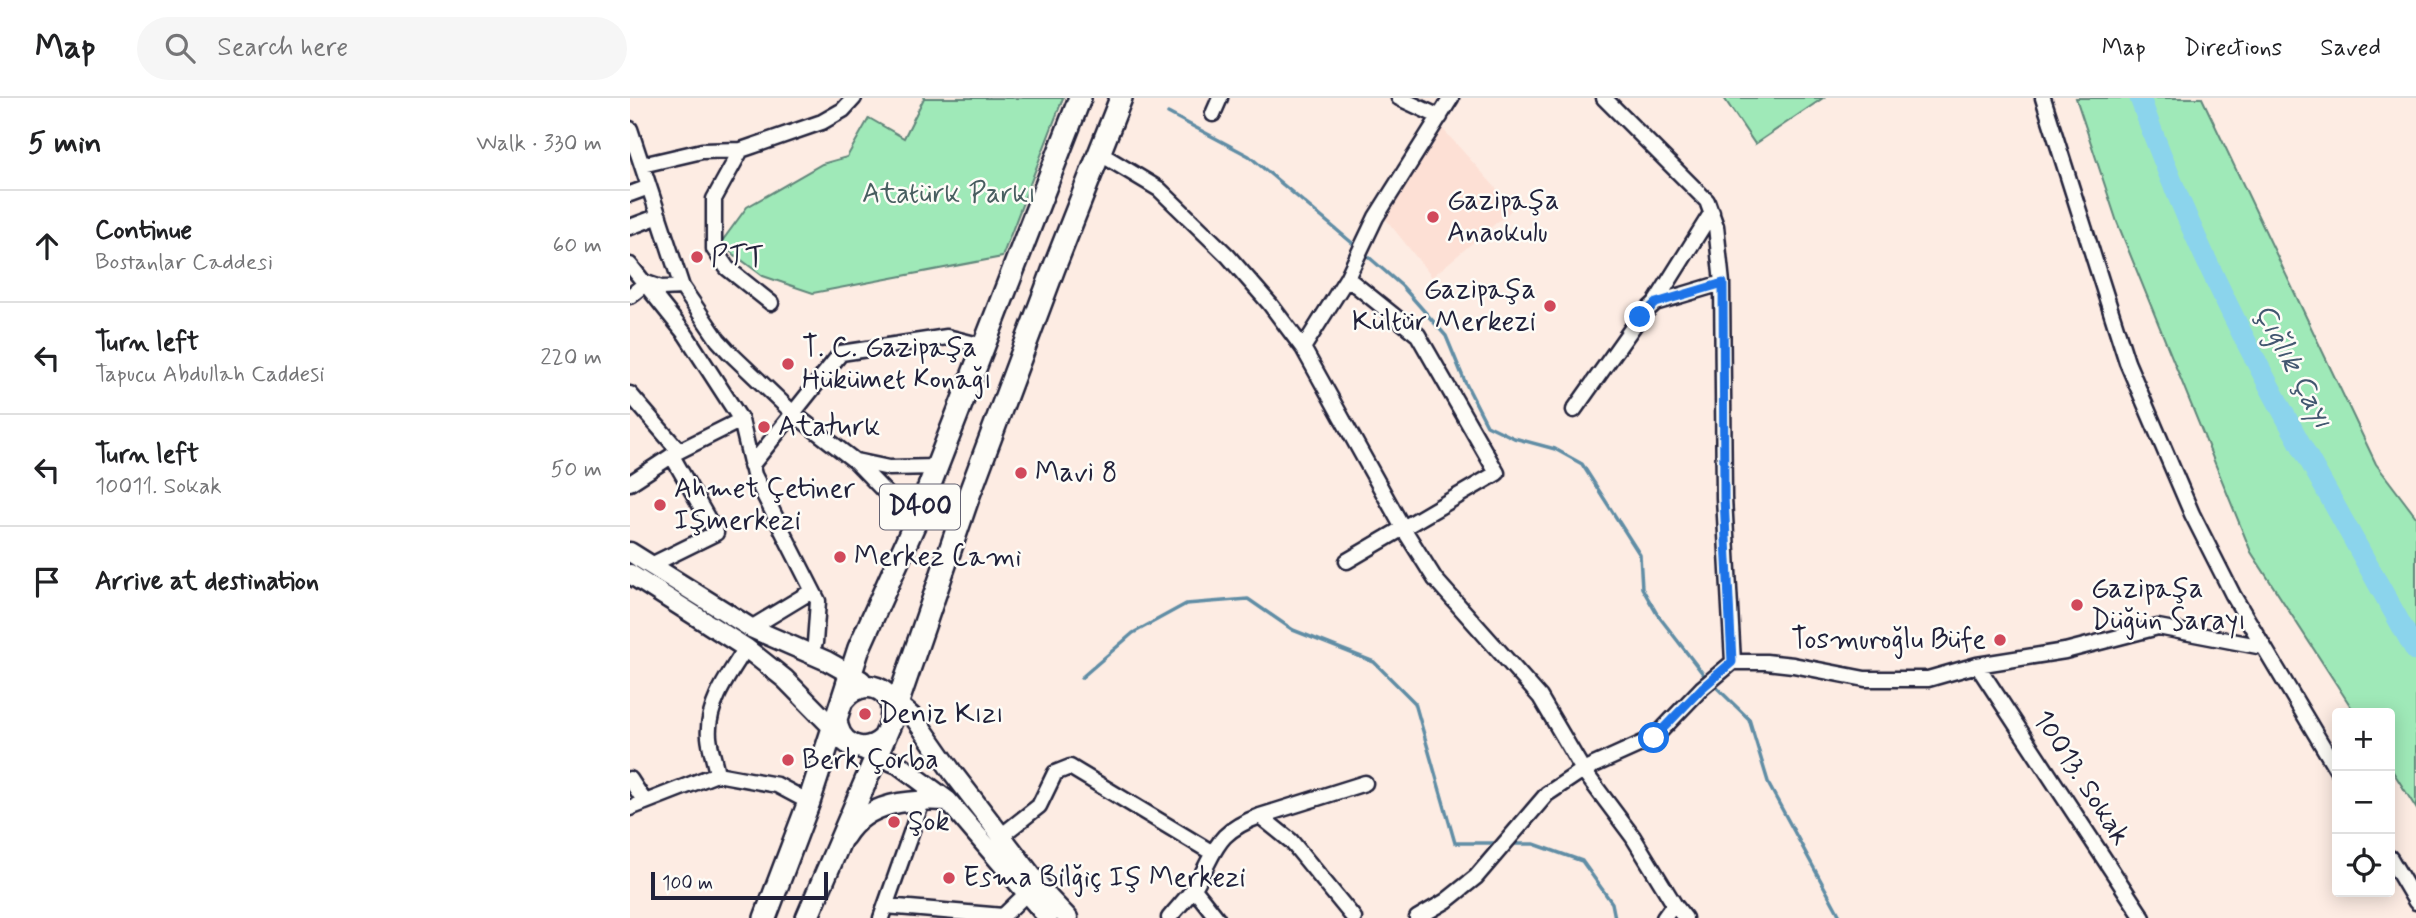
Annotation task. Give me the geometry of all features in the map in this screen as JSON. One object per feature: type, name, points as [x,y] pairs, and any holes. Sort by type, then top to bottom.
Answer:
[{"type":"highway","name":"D400","points":[[765,918],[838,720],[850,674],[915,523],[1080,98]]},
{"type":"highway","name":"D400","points":[[807,918],[1121,98]]},
{"type":"highway","points":[[856,688],[881,721],[853,747],[838,720],[856,688]]},
{"type":"main road","points":[[630,552],[751,628],[850,674],[881,721],[898,764],[948,801],[1048,918]]},
{"type":"main road","points":[[631,577],[746,648],[838,720]]},
{"type":"main road","points":[[881,721],[916,720],[1001,836],[1068,918]]},
{"type":"main road","points":[[829,864],[856,822],[889,805],[906,800],[948,801]]},
{"type":"street","points":[[637,161],[702,151],[741,150],[822,122],[843,110],[854,98]]},
{"type":"street","points":[[1213,114],[1220,98]]},
{"type":"street","points":[[1399,98],[1440,117]]},
{"type":"street","points":[[1303,348],[1347,278],[1373,222],[1451,98]]},
{"type":"street","points":[[1604,98],[1707,201],[1720,245],[1723,283],[1724,498],[1732,662]]},
{"type":"street","points":[[2043,98],[2127,362],[2144,406],[2206,543],[2263,647],[2332,762]]},
{"type":"street","points":[[630,129],[637,161],[649,187],[682,287],[718,340],[794,414],[855,461],[915,523]]},
{"type":"street","points":[[741,150],[714,199],[714,249],[727,268],[771,303]]},
{"type":"street","points":[[1099,153],[1159,189],[1228,256],[1270,304],[1303,348],[1403,528],[1435,579],[1539,697],[1583,770],[1633,837],[1685,918]]},
{"type":"street","points":[[630,194],[649,187]]},
{"type":"street","points":[[1574,410],[1640,317],[1656,303],[1712,212]]},
{"type":"street","points":[[630,227],[659,216]]},
{"type":"street","points":[[630,265],[685,335],[741,420],[754,475],[818,601],[815,643]]},
{"type":"street","points":[[1347,278],[1418,335],[1497,473],[1347,561]]},
{"type":"street","points":[[646,283],[661,288],[682,287]]},
{"type":"street","points":[[630,296],[646,283]]},
{"type":"street","points":[[1656,303],[1723,283]]},
{"type":"street","points":[[751,466],[841,353],[947,337],[984,346]]},
{"type":"street","points":[[630,394],[675,453],[716,533],[651,565]]},
{"type":"street","points":[[630,482],[675,453],[741,420]]},
{"type":"street","points":[[855,461],[889,468],[936,467]]},
{"type":"street","points":[[751,628],[813,591]]},
{"type":"street","points":[[1417,918],[1446,901],[1476,877],[1547,794],[1583,770],[1654,738],[1702,688],[1732,662],[1793,665],[1865,679],[1928,679],[1977,665],[2065,651],[2158,627],[2263,647]]},
{"type":"street","points":[[718,775],[708,736],[713,708],[746,648]]},
{"type":"street","name":"10013. Sokak","points":[[1977,665],[2143,918]]},
{"type":"street","points":[[1001,836],[1039,806],[1055,773],[1070,767],[1211,852]]},
{"type":"street","points":[[630,808],[718,775],[777,785],[809,802]]},
{"type":"street","points":[[630,779],[645,802]]},
{"type":"street","points":[[1169,918],[1194,889],[1211,852],[1227,834],[1242,823],[1365,783]]},
{"type":"street","points":[[923,799],[883,912],[1003,916],[1027,892]]},
{"type":"street","points":[[1259,816],[1290,841],[1354,918]]},
{"type":"street","points":[[2395,866],[2416,902]]},
{"type":"street","points":[[1194,889],[1217,918]]},
{"type":"street","points":[[1664,918],[1674,904]]},
{"type":"shaded area","points":[[1441,127],[1514,208],[1432,277],[1385,218]]},
{"type":"green space","name":"Atatürk Parkı","points":[[924,98],[1063,98],[1002,257],[813,293],[763,276],[720,244],[747,207],[822,164],[847,157],[869,118],[904,138]]},
{"type":"green space","points":[[1724,98],[1823,98],[1755,144]]},
{"type":"green space","points":[[2076,98],[2202,98],[2376,464],[2416,517],[2416,808],[2395,775],[2395,708],[2352,708],[2251,552],[2117,222]]},
{"type":"waterway","name":"Çığlık Çayı","points":[[2140,98],[2179,199],[2224,297],[2299,441],[2416,651]]},
{"type":"waterway","points":[[1168,113],[1249,156],[1357,247]]},
{"type":"waterway","points":[[1363,252],[1402,286],[1446,336],[1487,425],[1514,438],[1555,449],[1582,464],[1640,555],[1642,588],[1657,614],[1707,679]]},
{"type":"waterway","points":[[1081,678],[1133,633],[1186,604],[1248,599],[1293,630],[1374,662],[1415,703],[1455,843],[1497,843]]},
{"type":"waterway","points":[[1713,684],[1749,719],[1769,785],[1841,918]]},
{"type":"waterway","points":[[1512,844],[1534,844],[1582,861],[1612,903],[1615,918]]},
{"type":"place","name":"Gazipaşa Anaokulu","points":[[1433,217]]},
{"type":"place","name":"PTT","points":[[697,257]]},
{"type":"place","name":"Gazipaşa Kültür Merkezi","points":[[1550,306]]},
{"type":"place","name":"T. C. Gazipaşa Hükümet Konağı","points":[[788,364]]},
{"type":"place","name":"Ataturk","points":[[764,427]]},
{"type":"place","name":"Mavi 8","points":[[1021,473]]},
{"type":"place","name":"Ahmet Çetiner Işmerkezi","points":[[660,505]]},
{"type":"place","name":"Merkez Cami","points":[[840,557]]},
{"type":"place","name":"Gazipaşa Düğün Sarayı","points":[[2077,605]]},
{"type":"place","name":"Tosmuroğlu Büfe","points":[[2000,640]]},
{"type":"place","name":"Deniz Kızı","points":[[865,714]]},
{"type":"place","name":"Berk Çorba","points":[[788,760]]},
{"type":"place","name":"Şok","points":[[894,822]]},
{"type":"place","name":"Esma Bilğiç Iş Merkezi","points":[[949,878]]},
{"type":"route","points":[[1640,317],[1656,303],[1723,283],[1724,498],[1732,662],[1702,688],[1654,738]]}]
